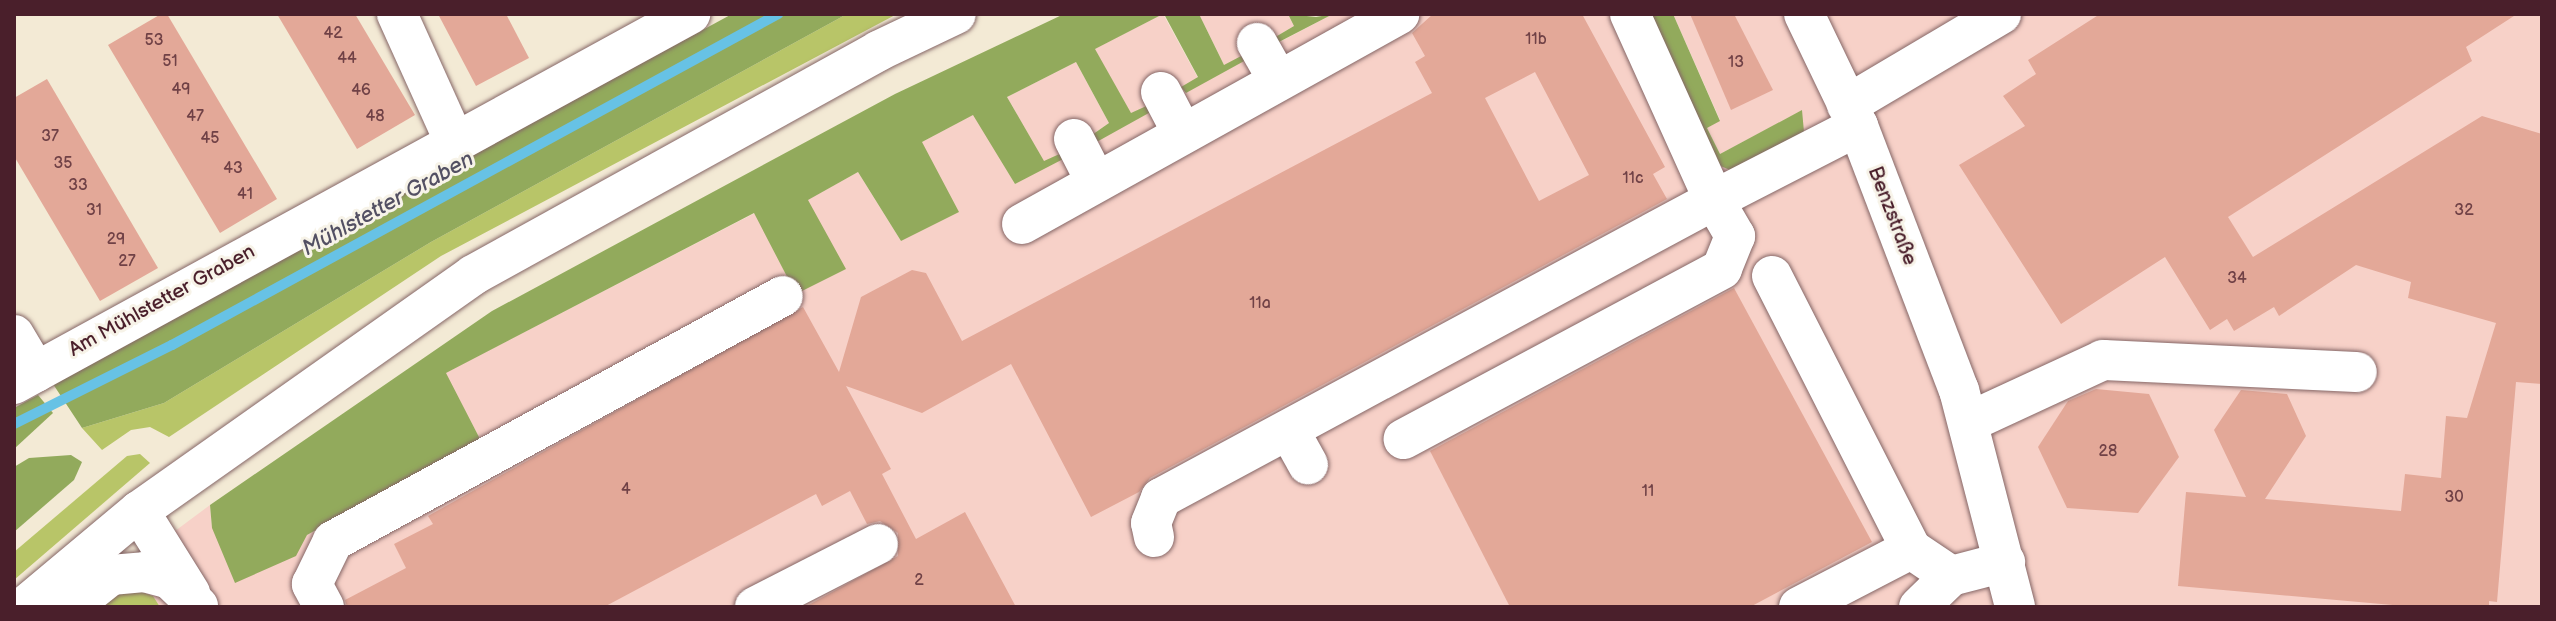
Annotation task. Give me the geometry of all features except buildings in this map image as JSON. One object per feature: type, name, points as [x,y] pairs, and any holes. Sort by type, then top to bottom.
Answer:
[{"type":"street","points":[[397,14],[454,140]]},
{"type":"street","name":"Am Mühlstetter Graben","points":[[25,378],[454,140],[690,14]]},
{"type":"street","points":[[24,607],[139,511],[473,275],[878,51],[956,14]]},
{"type":"street","points":[[1403,439],[1722,269],[1735,236],[1714,200],[1630,14]]},
{"type":"street","name":"Benzstraße","points":[[1804,14],[1852,115],[1969,422],[2015,607]]},
{"type":"street","points":[[1154,537],[1151,523],[1161,498],[1223,487],[1299,448],[1852,115],[2001,14]]},
{"type":"street","points":[[1022,224],[1278,80],[1377,19]]},
{"type":"street","points":[[1257,43],[1278,80]]},
{"type":"street","points":[[1161,92],[1183,134]]},
{"type":"street","points":[[1074,139],[1096,182]]},
{"type":"street","points":[[1772,276],[1911,549],[1951,576]]},
{"type":"street","points":[[324,607],[312,584],[333,541],[783,296]]},
{"type":"street","points":[[14,335],[25,378]]},
{"type":"street","points":[[1969,422],[2103,360],[2357,372]]},
{"type":"street","points":[[139,511],[198,607]]},
{"type":"street","points":[[755,607],[878,544]]},
{"type":"street","points":[[1799,607],[1911,549]]},
{"type":"street","points":[[1919,607],[1951,576],[2005,562]]},
{"type":"street","points":[[71,607],[111,575],[144,572],[170,579],[198,607]]},
{"type":"shaded area","points":[[1163,14],[1198,78],[1182,87],[1186,93],[1224,65],[1199,14],[1288,14],[1294,26],[1272,39],[1276,44],[1333,14],[1642,14],[1704,159],[1730,169],[1803,110],[1720,154],[1707,128],[1720,120],[1673,14],[2542,14],[2542,607],[160,607],[153,596],[128,587],[167,537],[210,505],[212,528],[307,535],[480,439],[445,373],[755,213],[796,294],[807,200],[858,172],[901,241],[922,142],[974,114],[1015,184],[1065,151],[1044,162],[1007,97],[1076,62],[1109,123],[1089,137],[1152,103],[1131,114],[1094,49]]},
{"type":"green space","points":[[732,14],[847,14],[431,242],[164,403],[82,428],[53,384]]},
{"type":"green space","points":[[847,14],[897,14],[441,256],[169,437],[150,427],[131,430],[102,450],[82,428],[164,403],[431,242]]},
{"type":"green space","points":[[1064,14],[1163,14],[1095,49],[1131,113],[1153,103],[1156,109],[1093,144],[1089,137],[1109,123],[1076,62],[1007,97],[1044,161],[1066,151],[1069,156],[1015,184],[973,115],[922,142],[959,212],[901,241],[858,172],[808,200],[846,269],[796,294],[754,213],[446,373],[480,439],[307,535],[296,556],[235,583],[212,528],[210,505],[492,311],[895,94]]},
{"type":"green space","points":[[1164,14],[1199,14],[1224,65],[1243,55],[1246,60],[1186,93],[1181,87],[1198,77]]},
{"type":"green space","points":[[1288,14],[1316,17],[1333,14],[1275,44],[1272,39],[1294,26]]},
{"type":"green space","points":[[1642,14],[1673,14],[1720,121],[1707,128],[1720,154],[1802,110],[1804,132],[1730,170],[1704,159]]},
{"type":"green space","points":[[38,395],[53,413],[14,449],[14,408]]},
{"type":"green space","points":[[140,454],[150,463],[14,580],[14,552],[127,456]]},
{"type":"green space","points":[[71,455],[82,462],[74,480],[14,532],[14,467],[29,458]]},
{"type":"green space","points":[[128,587],[153,596],[160,607],[86,607]]},
{"type":"waterway","name":"Mühlstetter Graben","points":[[14,424],[172,345],[778,14]]}]
